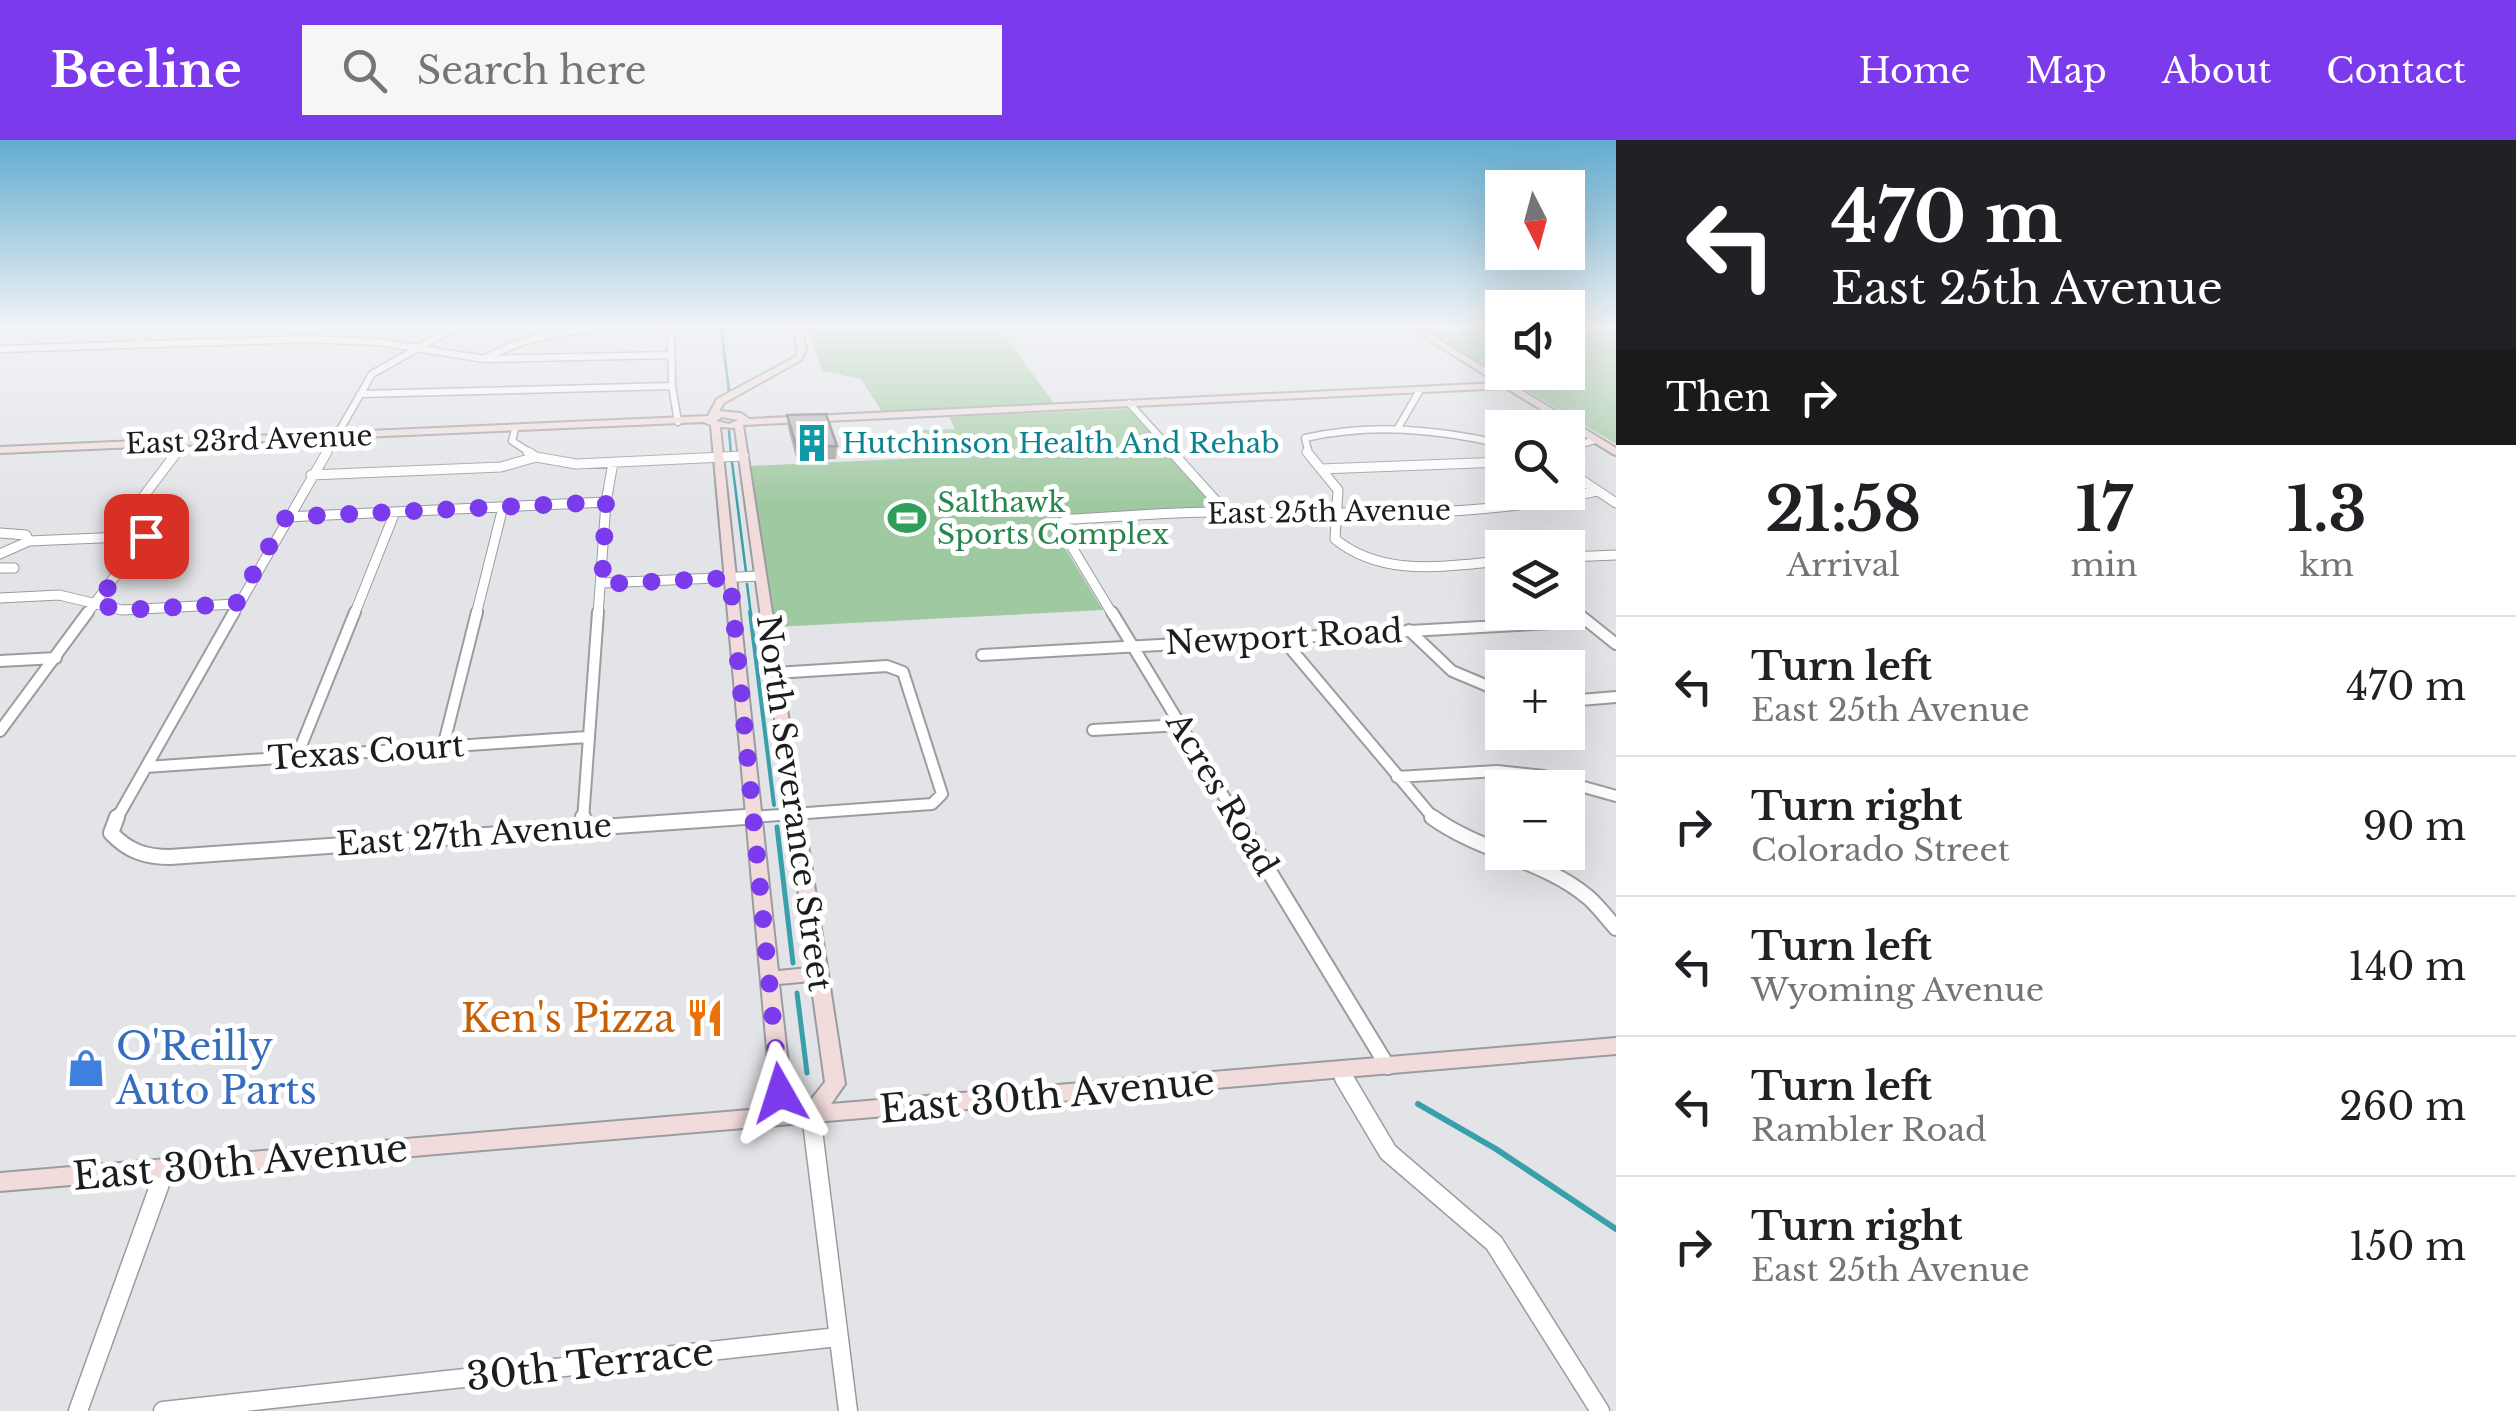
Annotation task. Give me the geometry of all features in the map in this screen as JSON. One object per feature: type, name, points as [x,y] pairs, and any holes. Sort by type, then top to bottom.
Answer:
[{"type":"street","points":[[146,767],[286,517],[365,386]]},
{"type":"street","points":[[360,394],[660,386]]},
{"type":"street","points":[[672,386],[678,422]]},
{"type":"street","points":[[711,421],[720,402],[748,386]]},
{"type":"street","points":[[741,420],[1485,386]]},
{"type":"street","name":"North Severance Street","points":[[711,421],[718,458],[780,1093],[811,1114],[835,1084],[744,456],[737,401],[742,390]]},
{"type":"street","points":[[1398,428],[1420,390]]},
{"type":"street","points":[[1516,390],[1616,452]]},
{"type":"street","points":[[1130,403],[1226,512]]},
{"type":"street","name":"East 23rd Avenue","points":[[0,450],[741,420]]},
{"type":"street","points":[[1485,441],[1398,428],[1328,432],[1306,438],[1306,451],[1338,490],[1335,539],[1347,552],[1378,564],[1485,562]]},
{"type":"street","points":[[515,429],[512,441],[536,458]]},
{"type":"street","points":[[1585,443],[1596,440]]},
{"type":"street","points":[[0,731],[146,536],[156,520],[140,501],[184,443]]},
{"type":"street","points":[[311,475],[492,468],[536,458],[564,463],[613,463],[744,456]]},
{"type":"street","points":[[582,827],[606,502],[613,463]]},
{"type":"street","points":[[1321,469],[1485,463]]},
{"type":"street","points":[[1585,483],[1616,503]]},
{"type":"street","name":"East 25th Avenue","points":[[1059,522],[1226,512],[1338,514],[1526,507],[1597,491]]},
{"type":"street","points":[[286,517],[606,502]]},
{"type":"street","points":[[443,746],[503,507]]},
{"type":"street","points":[[297,756],[395,512]]},
{"type":"street","name":"Acres Road","points":[[1059,522],[1130,646],[1388,1067]]},
{"type":"street","points":[[0,533],[16,532],[26,535],[29,541]]},
{"type":"street","points":[[0,554],[29,541],[146,536]]},
{"type":"street","points":[[1585,557],[1616,555]]},
{"type":"street","points":[[0,568],[14,568]]},
{"type":"street","points":[[602,584],[761,576]]},
{"type":"street","points":[[0,598],[59,595],[122,610],[236,604]]},
{"type":"street","points":[[1586,621],[1616,644]]},
{"type":"street","name":"Newport Road","points":[[982,654],[1586,621]]},
{"type":"street","points":[[1410,630],[1452,670],[1485,685]]},
{"type":"street","points":[[1281,637],[1434,819],[1477,845],[1588,897],[1616,928]]},
{"type":"street","points":[[0,661],[56,658]]},
{"type":"street","name":"East 27th Avenue","points":[[146,767],[121,808],[111,834],[125,851],[157,858],[932,804],[942,794],[904,672],[887,666],[775,673]]},
{"type":"street","points":[[1585,700],[1616,698]]},
{"type":"street","points":[[1093,730],[1180,725]]},
{"type":"street","name":"Texas Court","points":[[146,767],[587,737]]},
{"type":"street","points":[[1397,777],[1497,771],[1544,776],[1616,796]]},
{"type":"street","points":[[769,978],[819,974]]},
{"type":"street","name":"East 30th Avenue","points":[[0,1182],[1616,1046]]},
{"type":"street","points":[[1340,1071],[1388,1152],[1494,1243],[1600,1411]]},
{"type":"street","points":[[811,1114],[848,1411]]},
{"type":"street","points":[[78,1411],[166,1167]]},
{"type":"street","name":"30th Terrace","points":[[163,1411],[838,1337]]},
{"type":"green space","points":[[866,386],[1042,386],[1054,403],[882,412]]},
{"type":"green space","points":[[1585,386],[1616,386],[1616,444],[1585,425],[1585,410],[1559,410],[1526,390],[1585,390]]},
{"type":"green space","name":"Salthawk Sports Complex","points":[[1131,409],[1217,509],[1054,519],[1052,527],[1103,610],[774,627],[750,466],[922,458],[931,454],[921,430],[955,429],[949,417]]},
{"type":"building","points":[[826,414],[837,446],[797,448],[787,415]]},
{"type":"waterway","points":[[728,386],[729,391]]},
{"type":"waterway","points":[[729,431],[731,453]]},
{"type":"waterway","points":[[732,462],[746,572]]},
{"type":"waterway","points":[[747,584],[751,615]]},
{"type":"waterway","points":[[750,612],[774,805]]},
{"type":"waterway","points":[[777,827],[793,963]]},
{"type":"waterway","points":[[797,993],[807,1073]]},
{"type":"waterway","points":[[1418,1104],[1496,1149],[1616,1229]]},
{"type":"place","name":"Hutchinson Health And Rehab","points":[[812,443]]},
{"type":"place","name":"Salthawk Sports Complex","points":[[907,518]]},
{"type":"place","name":"Ken's Pizza","points":[[705,1018]]},
{"type":"place","name":"O'Reilly Auto Parts","points":[[86,1068]]},
{"type":"route","points":[[146,536],[96,604],[122,610],[236,604],[286,517],[606,502],[602,584],[730,578],[780,1093]]}]
